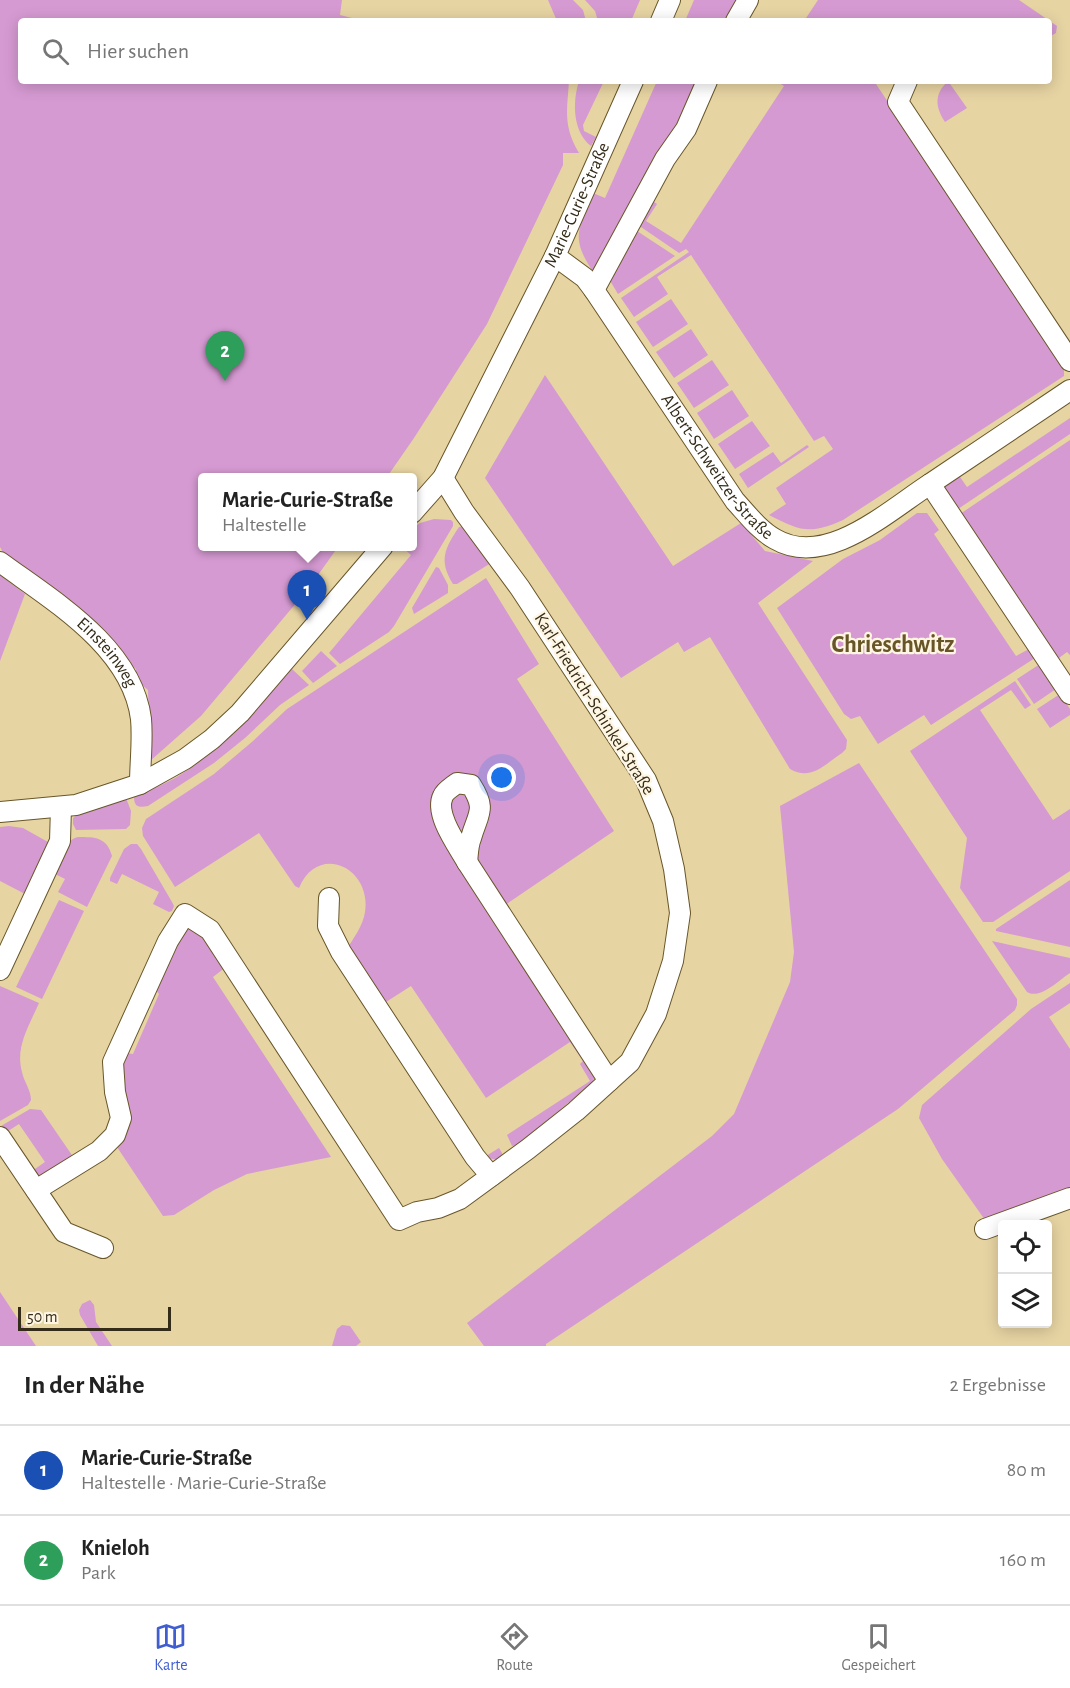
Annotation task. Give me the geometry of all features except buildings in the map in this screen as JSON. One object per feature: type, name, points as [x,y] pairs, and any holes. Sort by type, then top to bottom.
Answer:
[{"type":"street","points":[[662,18],[670,0]]},
{"type":"street","points":[[738,18],[748,0]]},
{"type":"street","name":"Marie-Curie-Straße","points":[[417,507],[442,478],[555,256],[632,84]]},
{"type":"street","points":[[594,290],[666,159],[686,129],[706,84]]},
{"type":"street","points":[[906,84],[898,102],[1070,361]]},
{"type":"street","name":"Albert-Schweitzer-Straße","points":[[555,256],[585,278],[594,290],[735,501],[754,522],[773,538],[788,546],[813,549],[835,543],[858,531],[1070,390]]},
{"type":"street","name":"Karl-Friedrich-Schinkel-Straße","points":[[36,1190],[99,1151],[115,1135],[121,1118],[115,1092],[114,1062],[168,941],[185,914],[210,930],[399,1220],[417,1212],[438,1208],[460,1198],[576,1111],[630,1062],[656,1014],[673,961],[680,913],[674,869],[663,821],[646,780],[520,588],[442,478]]},
{"type":"street","points":[[930,484],[1070,693]]},
{"type":"street","points":[[0,812],[68,806],[140,784],[185,759],[233,720],[379,551]]},
{"type":"street","name":"Einsteinweg","points":[[0,562],[85,625],[109,651],[133,689],[141,719],[140,784]]},
{"type":"street","points":[[0,970],[60,841],[68,806]]},
{"type":"street","points":[[467,862],[609,1081]]},
{"type":"street","points":[[329,898],[328,926],[341,952],[475,1156],[491,1176]]},
{"type":"street","points":[[0,1137],[64,1232],[103,1248]]},
{"type":"street","points":[[985,1229],[1070,1198]]},
{"type":"shaded area","points":[[0,0],[342,0],[340,15],[352,18],[18,18],[18,84],[569,84],[568,126],[579,153],[563,153],[563,165],[487,324],[390,473],[198,473],[198,551],[335,551],[308,589],[201,716],[150,761],[148,690],[135,679],[136,669],[6,558],[0,547]]},
{"type":"shaded area","points":[[548,0],[573,0],[583,10],[585,18],[556,18]]},
{"type":"shaded area","points":[[585,0],[640,0],[632,18],[597,18],[595,11]]},
{"type":"shaded area","points":[[694,0],[745,0],[734,18],[686,18]]},
{"type":"shaded area","points":[[818,0],[1019,0],[1045,18],[806,18]]},
{"type":"shaded area","points":[[1052,23],[1057,26],[1056,33],[1052,35]]},
{"type":"shaded area","points":[[578,84],[603,84],[583,125],[584,131],[596,137],[591,146],[577,125],[575,98]]},
{"type":"shaded area","points":[[656,84],[701,84],[594,273],[586,261],[579,242],[580,225],[593,193],[605,198]]},
{"type":"shaded area","points":[[781,84],[876,84],[1064,366],[1064,376],[843,520],[813,529],[797,528],[769,515],[786,504],[776,488],[833,449],[824,436],[814,441],[691,255],[657,277],[668,294],[634,317],[621,298],[689,252],[686,249],[679,253],[638,225],[648,198],[657,204],[646,221],[681,243],[784,86]]},
{"type":"shaded area","points":[[950,84],[967,108],[945,122],[938,106],[938,96],[943,86]]},
{"type":"shaded area","points":[[634,229],[675,256],[618,294],[609,279]]},
{"type":"shaded area","points":[[671,299],[688,324],[653,347],[636,322]]},
{"type":"shaded area","points":[[691,329],[708,355],[674,378],[656,352]]},
{"type":"shaded area","points":[[712,360],[729,385],[694,408],[677,383]]},
{"type":"shaded area","points":[[545,375],[673,566],[741,523],[765,551],[813,561],[758,603],[847,740],[846,749],[842,753],[811,772],[804,773],[790,769],[710,637],[684,652],[678,642],[621,678],[485,478]]},
{"type":"shaded area","points":[[732,390],[749,416],[714,439],[697,413]]},
{"type":"shaded area","points":[[1070,418],[1070,434],[958,509],[942,491],[945,483],[958,474],[967,487]]},
{"type":"shaded area","points":[[752,421],[770,446],[735,469],[718,444]]},
{"type":"shaded area","points":[[1070,440],[1070,655],[1067,652],[1055,661],[960,514]]},
{"type":"shaded area","points":[[807,445],[809,447],[748,488],[739,474],[773,452],[781,463]]},
{"type":"shaded area","points":[[917,513],[927,513],[939,530],[934,534],[1016,656],[1029,649],[1035,658],[931,725],[924,715],[878,744],[860,716],[851,719],[844,714],[777,608],[843,559],[880,540]]},
{"type":"shaded area","points":[[434,519],[451,520],[453,526],[394,626],[389,632],[340,664],[329,653],[411,555],[406,551],[417,551],[417,525]]},
{"type":"shaded area","points":[[464,526],[491,563],[457,584],[453,584],[448,576],[445,554],[459,527]]},
{"type":"shaded area","points":[[436,567],[439,568],[448,585],[448,593],[414,614],[412,608]]},
{"type":"shaded area","points":[[0,575],[25,594],[0,661]]},
{"type":"shaded area","points":[[486,578],[539,664],[517,679],[614,831],[492,914],[596,1074],[592,1083],[519,1144],[512,1146],[507,1135],[590,1081],[580,1064],[583,1061],[570,1042],[486,1098],[411,986],[386,1002],[486,1156],[499,1148],[502,1158],[499,1160],[481,1157],[346,950],[360,927],[365,912],[365,896],[360,883],[352,873],[342,866],[330,864],[318,866],[308,874],[299,888],[295,886],[259,833],[175,887],[143,836],[142,828],[146,819],[214,774],[287,709]]},
{"type":"shaded area","points":[[321,651],[337,666],[313,683],[302,671]]},
{"type":"shaded area","points":[[1040,664],[1056,689],[1034,704],[1017,679]]},
{"type":"shaded area","points":[[292,669],[309,685],[280,705],[214,763],[148,806],[136,805],[134,797],[175,778],[212,752],[240,726]]},
{"type":"shaded area","points":[[1015,681],[1031,705],[1025,709],[1011,690],[980,710],[1053,820],[1070,809],[1070,871],[993,922],[983,922],[960,888],[967,838],[910,751]]},
{"type":"shaded area","points":[[1060,694],[1070,709],[1070,715],[1050,728],[1037,709]]},
{"type":"shaded area","points":[[859,763],[1017,999],[1015,1010],[898,1109],[546,1346],[484,1346],[467,1323],[712,1136],[734,1114],[790,982],[794,952],[780,806]]},
{"type":"shaded area","points":[[126,798],[131,811],[130,825],[126,829],[76,830],[73,818],[78,814]]},
{"type":"shaded area","points":[[0,827],[23,828],[50,845],[27,895],[0,881]]},
{"type":"shaded area","points":[[78,837],[100,839],[107,845],[112,856],[87,907],[58,892],[65,879],[53,873],[65,847]]},
{"type":"shaded area","points":[[131,844],[137,844],[141,849],[174,906],[172,911],[169,912],[153,904],[159,892],[122,874],[117,884],[110,881],[124,849]]},
{"type":"shaded area","points":[[1070,880],[1070,947],[996,931],[996,929]]},
{"type":"shaded area","points":[[59,900],[84,911],[42,999],[16,987]]},
{"type":"shaded area","points":[[189,925],[199,927],[226,967],[213,977],[331,1157],[247,1174],[214,1190],[174,1215],[163,1216],[115,1144],[119,1070],[126,1053],[133,1054],[159,994],[153,987],[180,930]]},
{"type":"shaded area","points":[[992,941],[1070,958],[1070,973],[1043,991],[1032,994],[1027,992]]},
{"type":"shaded area","points":[[1070,983],[1070,1003],[1049,1017],[1070,1049],[1070,1191],[985,1220],[942,1159],[919,1118],[922,1105],[1031,1009]]},
{"type":"shaded area","points":[[0,986],[39,1003],[24,1037],[20,1054],[22,1072],[31,1100],[28,1105],[0,1121]]},
{"type":"shaded area","points":[[30,1109],[41,1110],[76,1161],[42,1181],[32,1171],[45,1162],[19,1124],[5,1133],[1,1126]]},
{"type":"shaded area","points":[[0,1292],[36,1346],[0,1346]]},
{"type":"shaded area","points":[[90,1300],[94,1305],[96,1322],[112,1346],[98,1346],[80,1315],[79,1310],[82,1304]]},
{"type":"shaded area","points":[[342,1325],[350,1326],[361,1342],[356,1346],[332,1346],[337,1329]]},
{"type":"place","name":"Knieloh","points":[[225,381]]},
{"type":"place","name":"Marie-Curie-Straße","points":[[307,620]]},
{"type":"district","name":"Chrieschwitz","points":[[893,645]]}]
